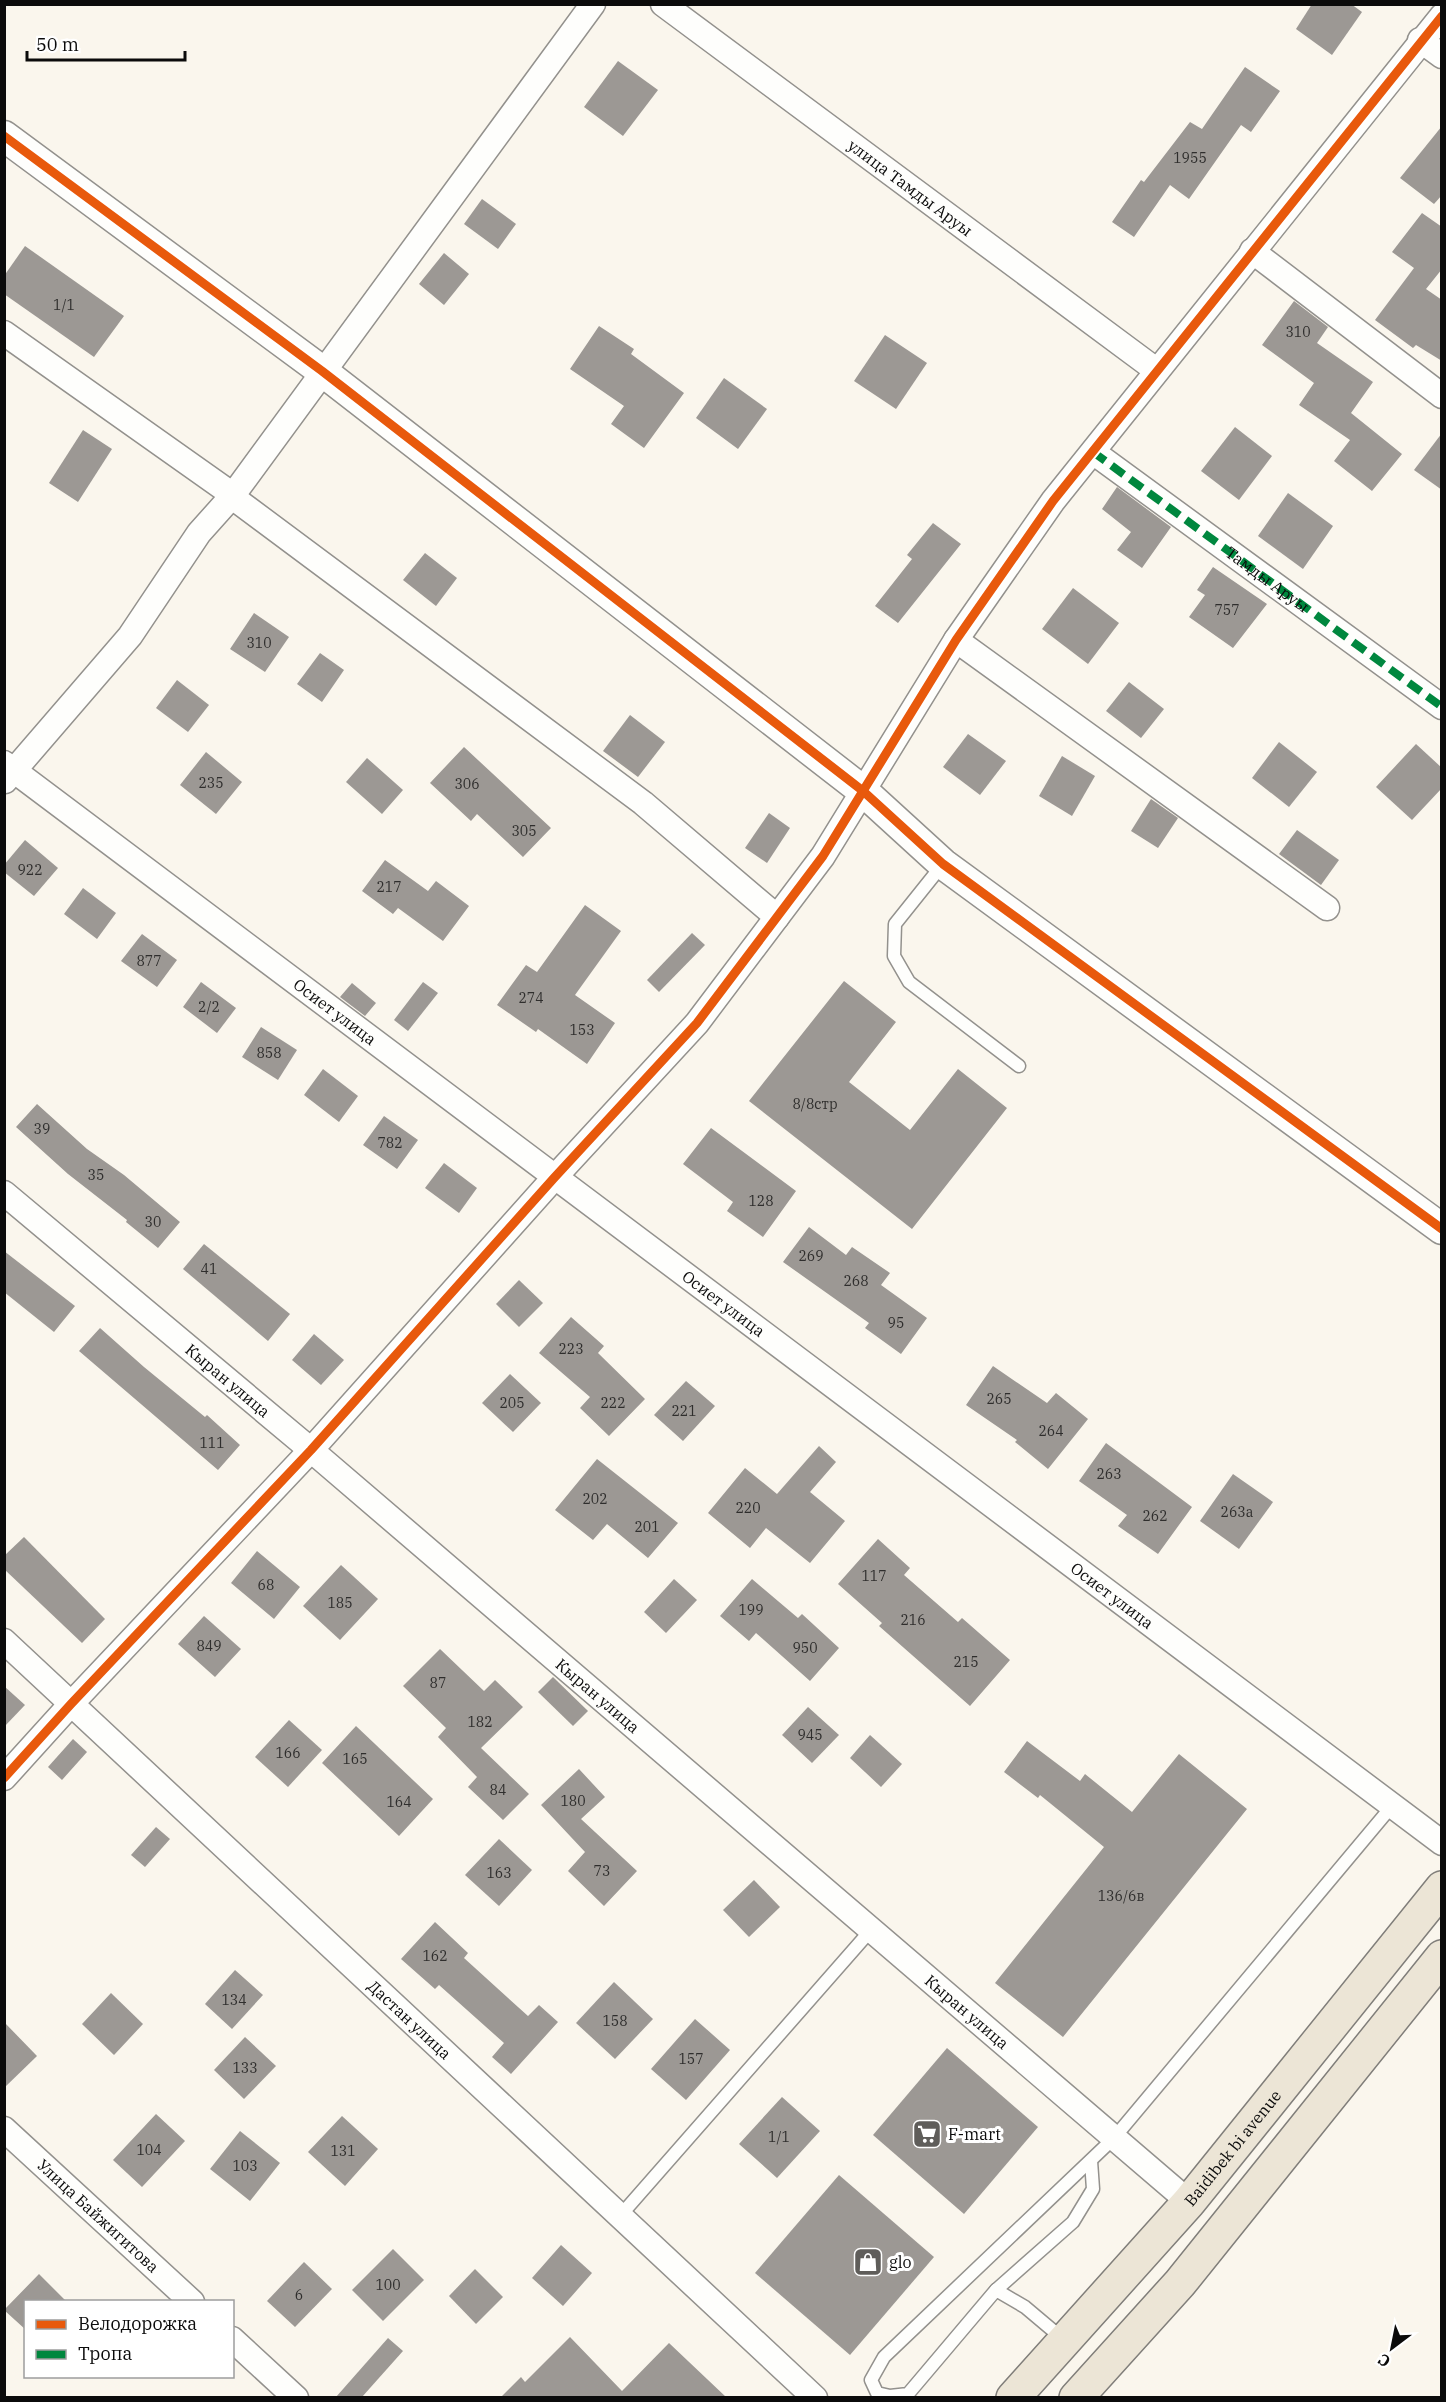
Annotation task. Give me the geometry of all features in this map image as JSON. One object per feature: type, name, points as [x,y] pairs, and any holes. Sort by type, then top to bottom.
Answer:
[{"type":"main road","name":"Baidibek bi avenue","points":[[1012,2397],[1189,2202],[1442,1888]]},
{"type":"main road","points":[[1076,2397],[1180,2283],[1438,1968]]},
{"type":"street","points":[[8,772],[130,636],[199,533],[232,496],[593,4]]},
{"type":"street","name":"улица Тамды Аруы","points":[[663,4],[1156,370]]},
{"type":"street","points":[[4,1778],[311,1450],[554,1178],[697,1023],[823,856],[956,640],[1053,501],[1420,40],[1442,16]]},
{"type":"street","points":[[1420,40],[1442,56]]},
{"type":"street","points":[[4,136],[322,371],[863,790],[943,864],[1442,1230]]},
{"type":"street","points":[[1252,250],[1442,396]]},
{"type":"street","points":[[4,333],[232,496],[644,803],[777,917]]},
{"type":"street","name":"Тамды Аруы","points":[[1094,452],[1442,707]]},
{"type":"street","points":[[956,640],[1327,908]]},
{"type":"street","name":"Осиет улица","points":[[8,772],[1442,1843]]},
{"type":"street","name":"Кыран улица","points":[[4,1193],[311,1450],[1189,2202]]},
{"type":"street","name":"Дастан улица","points":[[4,1641],[814,2397]]},
{"type":"street","name":"Улица Байжигитова","points":[[4,2129],[191,2300]]},
{"type":"street","points":[[234,2341],[296,2397]]},
{"type":"lane","points":[[943,864],[895,924],[894,956],[909,982],[1019,1066]]},
{"type":"lane","points":[[1091,2161],[1093,2189],[1073,2222],[996,2290],[908,2394],[875,2395],[871,2380],[884,2357],[1114,2138],[1392,1806]]},
{"type":"lane","points":[[620,2216],[871,1930]]},
{"type":"lane","points":[[996,2290],[1025,2307],[1064,2340]]},
{"type":"building","points":[[1312,4],[1351,4],[1362,12],[1332,55],[1296,29]]},
{"type":"building","points":[[618,61],[658,90],[623,136],[584,107]]},
{"type":"building","points":[[1245,67],[1280,91],[1251,132],[1241,125],[1189,199],[1170,185],[1134,237],[1112,222],[1141,180],[1144,182],[1190,122],[1202,129]]},
{"type":"building","points":[[1442,126],[1442,195],[1434,204],[1400,178]]},
{"type":"building","points":[[482,199],[516,224],[498,249],[464,224]]},
{"type":"building","points":[[1422,213],[1442,227],[1442,269],[1426,289],[1442,300],[1442,361],[1416,345],[1413,348],[1375,320],[1414,268],[1392,252]]},
{"type":"building","points":[[25,246],[124,316],[94,357],[4,294],[4,276]]},
{"type":"building","points":[[444,253],[469,274],[444,305],[419,284]]},
{"type":"building","points":[[1294,301],[1328,327],[1317,343],[1373,382],[1351,413],[1402,454],[1372,491],[1334,461],[1350,440],[1299,405],[1314,383],[1262,345]]},
{"type":"building","points":[[599,326],[634,349],[631,354],[684,393],[644,448],[611,424],[624,406],[570,369]]},
{"type":"building","points":[[885,335],[927,363],[896,409],[854,381]]},
{"type":"building","points":[[724,378],[767,409],[738,449],[696,418]]},
{"type":"building","points":[[1235,427],[1272,456],[1239,500],[1201,471]]},
{"type":"building","points":[[83,430],[112,449],[78,502],[49,483]]},
{"type":"building","points":[[1442,433],[1442,490],[1414,470]]},
{"type":"building","points":[[1117,487],[1171,527],[1142,568],[1117,550],[1131,532],[1102,509]]},
{"type":"building","points":[[1288,493],[1333,526],[1303,569],[1258,536]]},
{"type":"building","points":[[933,523],[961,544],[898,623],[875,606],[912,559],[907,555]]},
{"type":"building","points":[[425,553],[457,578],[436,606],[403,580]]},
{"type":"building","points":[[1213,567],[1267,604],[1233,648],[1189,617],[1205,595],[1197,590]]},
{"type":"building","points":[[1073,588],[1119,623],[1088,664],[1042,629]]},
{"type":"building","points":[[254,613],[289,637],[265,672],[230,649]]},
{"type":"building","points":[[320,653],[344,670],[322,702],[297,684]]},
{"type":"building","points":[[177,680],[209,705],[188,732],[156,708]]},
{"type":"building","points":[[1129,682],[1164,709],[1141,738],[1106,711]]},
{"type":"building","points":[[630,715],[665,742],[638,777],[603,751]]},
{"type":"building","points":[[968,734],[1006,761],[980,795],[943,767]]},
{"type":"building","points":[[1279,742],[1317,772],[1289,807],[1252,778]]},
{"type":"building","points":[[1416,744],[1442,768],[1442,788],[1412,820],[1376,787]]},
{"type":"building","points":[[464,747],[551,828],[523,857],[477,814],[471,821],[430,783]]},
{"type":"building","points":[[206,752],[242,782],[216,814],[180,785]]},
{"type":"building","points":[[1062,756],[1095,776],[1072,816],[1039,796]]},
{"type":"building","points":[[367,758],[403,790],[382,814],[346,782]]},
{"type":"building","points":[[1151,799],[1178,818],[1158,848],[1131,831]]},
{"type":"building","points":[[769,813],[790,828],[767,863],[745,848]]},
{"type":"building","points":[[1297,830],[1339,860],[1321,885],[1279,854]]},
{"type":"building","points":[[25,840],[58,868],[34,896],[4,872],[4,865]]},
{"type":"building","points":[[385,860],[428,891],[436,881],[469,906],[443,941],[398,908],[393,914],[362,891]]},
{"type":"building","points":[[83,888],[116,913],[97,939],[64,914]]},
{"type":"building","points":[[585,905],[621,931],[575,995],[615,1023],[587,1064],[538,1029],[536,1032],[497,1005],[526,965],[537,972]]},
{"type":"building","points":[[692,933],[705,945],[659,992],[647,980]]},
{"type":"building","points":[[142,934],[177,960],[157,987],[121,961]]},
{"type":"building","points":[[844,981],[896,1022],[849,1082],[910,1130],[958,1069],[1007,1108],[912,1229],[749,1101]]},
{"type":"building","points":[[201,982],[236,1008],[217,1033],[183,1007]]},
{"type":"building","points":[[423,982],[438,993],[408,1031],[394,1020]]},
{"type":"building","points":[[352,983],[376,1003],[365,1016],[340,997]]},
{"type":"building","points":[[261,1027],[297,1050],[278,1080],[242,1057]]},
{"type":"building","points":[[323,1069],[358,1096],[339,1122],[304,1095]]},
{"type":"building","points":[[37,1104],[87,1149],[124,1175],[180,1222],[158,1248],[126,1222],[127,1220],[68,1174],[16,1127]]},
{"type":"building","points":[[384,1116],[418,1140],[397,1169],[363,1145]]},
{"type":"building","points":[[711,1128],[796,1191],[763,1237],[727,1211],[733,1202],[683,1164]]},
{"type":"building","points":[[444,1163],[477,1188],[459,1213],[425,1188]]},
{"type":"building","points":[[809,1227],[846,1255],[852,1247],[890,1273],[881,1285],[927,1318],[901,1354],[865,1328],[869,1323],[783,1262]]},
{"type":"building","points":[[204,1244],[290,1314],[268,1341],[183,1269]]},
{"type":"building","points":[[4,1251],[75,1306],[54,1332],[4,1292]]},
{"type":"building","points":[[519,1280],[543,1303],[519,1327],[496,1304]]},
{"type":"building","points":[[571,1317],[604,1346],[598,1353],[645,1399],[609,1436],[580,1408],[590,1397],[539,1353]]},
{"type":"building","points":[[100,1328],[205,1417],[207,1415],[240,1445],[218,1470],[79,1351]]},
{"type":"building","points":[[314,1334],[344,1360],[321,1385],[292,1360]]},
{"type":"building","points":[[993,1366],[1047,1403],[1056,1393],[1088,1419],[1048,1469],[1015,1442],[1017,1440],[966,1405]]},
{"type":"building","points":[[510,1374],[541,1403],[513,1432],[482,1403]]},
{"type":"building","points":[[686,1381],[715,1406],[683,1441],[654,1415]]},
{"type":"building","points":[[1106,1443],[1192,1507],[1158,1554],[1118,1526],[1127,1515],[1079,1481]]},
{"type":"building","points":[[819,1446],[836,1462],[810,1492],[845,1521],[810,1563],[766,1528],[750,1548],[708,1513],[745,1468],[777,1494]]},
{"type":"building","points":[[597,1459],[678,1523],[648,1558],[607,1524],[593,1540],[555,1510]]},
{"type":"building","points":[[1233,1474],[1273,1502],[1239,1549],[1200,1521]]},
{"type":"building","points":[[24,1537],[105,1619],[82,1643],[4,1569],[4,1556]]},
{"type":"building","points":[[878,1539],[910,1568],[904,1575],[958,1622],[962,1618],[1010,1660],[970,1706],[879,1626],[882,1623],[838,1584]]},
{"type":"building","points":[[257,1551],[300,1587],[274,1619],[231,1583]]},
{"type":"building","points":[[341,1565],[378,1599],[340,1640],[303,1606]]},
{"type":"building","points":[[674,1579],[697,1600],[666,1633],[644,1612]]},
{"type":"building","points":[[752,1579],[798,1618],[802,1614],[839,1648],[810,1681],[756,1633],[749,1641],[720,1616]]},
{"type":"building","points":[[204,1616],[241,1649],[215,1677],[178,1644]]},
{"type":"building","points":[[440,1649],[484,1691],[495,1680],[523,1707],[481,1748],[529,1794],[503,1820],[468,1787],[477,1777],[438,1737],[446,1728],[403,1686]]},
{"type":"building","points":[[553,1677],[588,1711],[573,1726],[538,1692]]},
{"type":"building","points":[[4,1686],[25,1705],[4,1727]]},
{"type":"building","points":[[808,1707],[839,1735],[812,1763],[782,1735]]},
{"type":"building","points":[[289,1720],[322,1750],[288,1787],[255,1757]]},
{"type":"building","points":[[356,1726],[433,1799],[399,1836],[322,1763]]},
{"type":"building","points":[[870,1735],[902,1764],[881,1787],[850,1758]]},
{"type":"building","points":[[73,1739],[87,1752],[62,1780],[48,1767]]},
{"type":"building","points":[[1027,1741],[1080,1781],[1085,1774],[1132,1812],[1179,1754],[1247,1809],[1063,2037],[995,1983],[1104,1847],[1040,1795],[1038,1798],[1004,1772]]},
{"type":"building","points":[[579,1769],[605,1797],[581,1819],[637,1871],[604,1906],[568,1871],[585,1852],[541,1805]]},
{"type":"building","points":[[156,1827],[170,1839],[145,1867],[131,1855]]},
{"type":"building","points":[[499,1839],[532,1870],[499,1906],[465,1875]]},
{"type":"building","points":[[754,1880],[780,1907],[749,1937],[723,1910]]},
{"type":"building","points":[[435,1922],[468,1953],[464,1958],[528,2016],[539,2005],[558,2022],[511,2074],[492,2057],[504,2043],[439,1985],[435,1989],[401,1959]]},
{"type":"building","points":[[235,1970],[263,1995],[232,2029],[205,2004]]},
{"type":"building","points":[[614,1982],[653,2019],[615,2059],[576,2023]]},
{"type":"building","points":[[111,1993],[143,2024],[114,2055],[82,2024]]},
{"type":"building","points":[[695,2019],[730,2050],[686,2100],[651,2069]]},
{"type":"building","points":[[4,2022],[37,2056],[4,2088]]},
{"type":"building","points":[[245,2037],[276,2066],[244,2099],[214,2070]]},
{"type":"building","points":[[947,2048],[1038,2127],[964,2214],[873,2135]]},
{"type":"building","points":[[782,2097],[820,2131],[777,2178],[739,2144]]},
{"type":"building","points":[[156,2114],[185,2141],[142,2187],[113,2160]]},
{"type":"building","points":[[342,2116],[378,2149],[345,2186],[308,2152]]},
{"type":"building","points":[[240,2131],[280,2163],[250,2201],[210,2169]]},
{"type":"building","points":[[839,2175],[934,2257],[850,2355],[755,2273]]},
{"type":"building","points":[[561,2245],[592,2273],[563,2306],[532,2278]]},
{"type":"building","points":[[393,2249],[424,2280],[383,2321],[352,2290]]},
{"type":"building","points":[[304,2262],[332,2289],[295,2327],[267,2301]]},
{"type":"building","points":[[475,2269],[503,2297],[476,2324],[449,2296]]},
{"type":"building","points":[[39,2274],[65,2300],[24,2300],[24,2328],[4,2310]]},
{"type":"building","points":[[570,2337],[622,2391],[669,2343],[726,2397],[501,2397],[521,2377],[525,2382]]},
{"type":"building","points":[[388,2338],[403,2351],[362,2397],[336,2397]]},
{"type":"marked path","points":[[1093,452],[1442,707]]},
{"type":"cycle path","points":[[4,1778],[311,1450],[554,1178],[697,1023],[823,856],[956,640],[1053,501],[1442,16]]},
{"type":"cycle path","points":[[4,136],[322,371],[863,791],[943,864],[1442,1229]]},
{"type":"place","name":"F-mart","points":[[927,2134]]},
{"type":"place","name":"glo","points":[[868,2262]]}]
